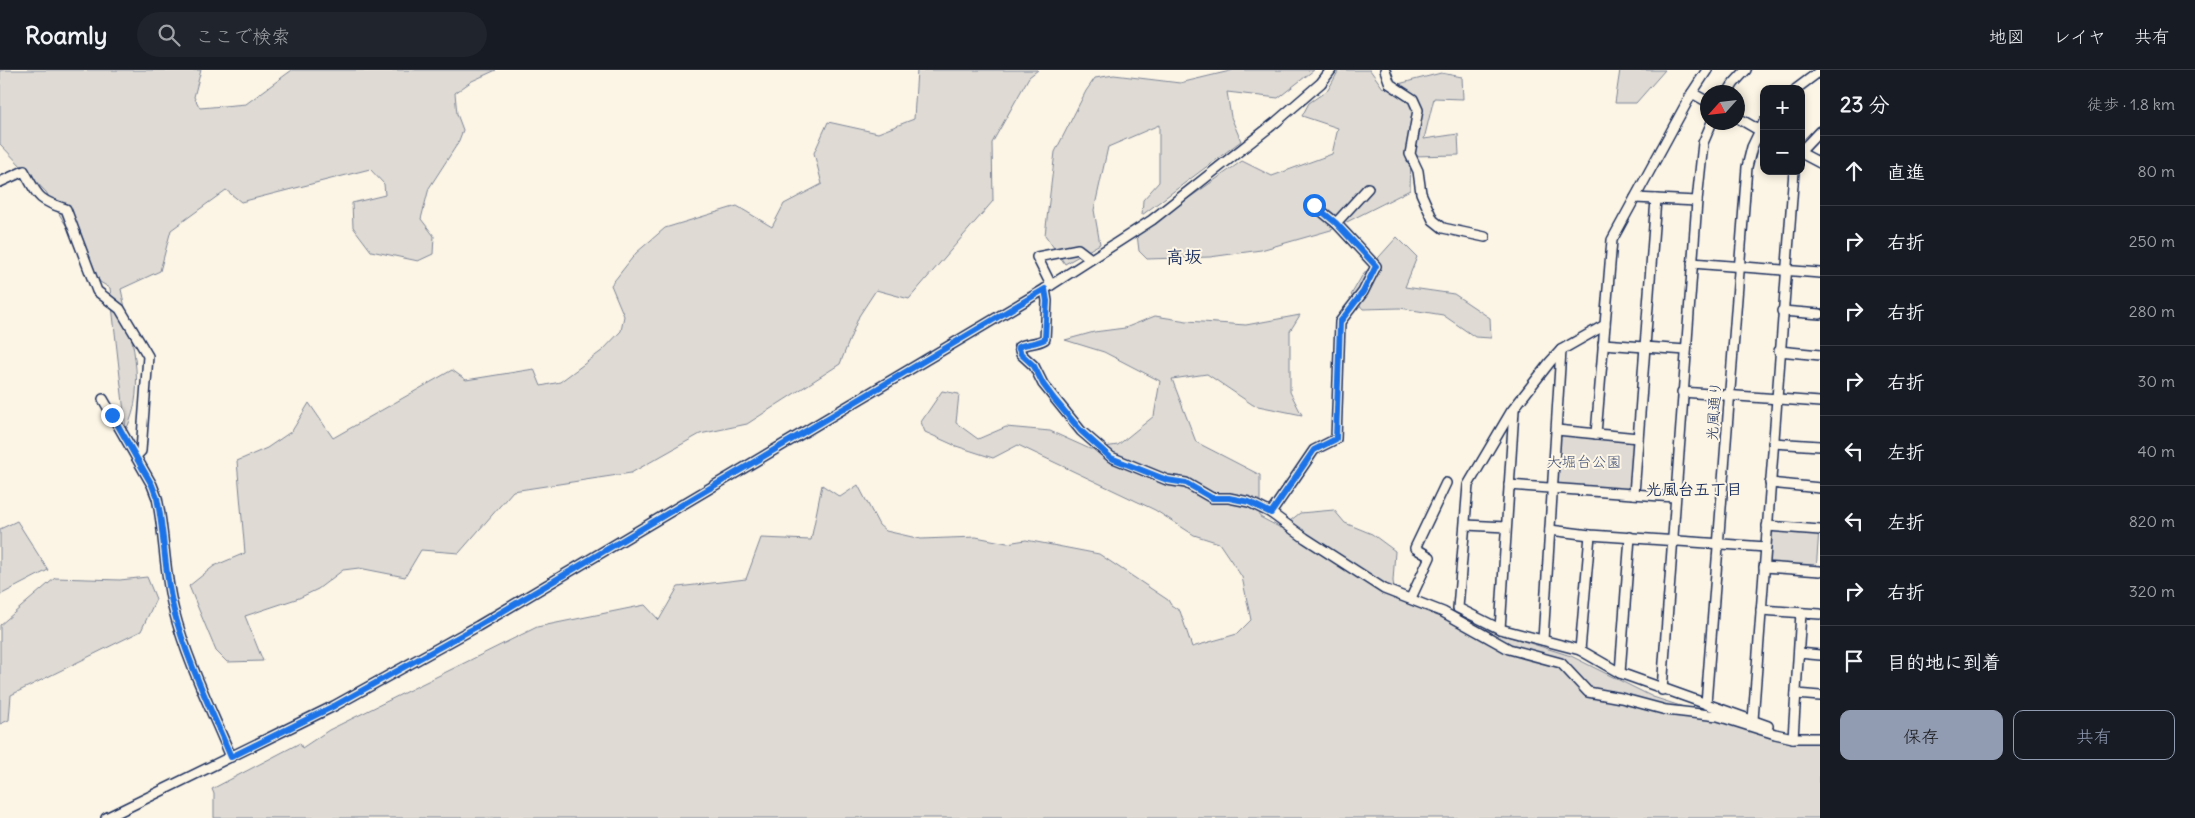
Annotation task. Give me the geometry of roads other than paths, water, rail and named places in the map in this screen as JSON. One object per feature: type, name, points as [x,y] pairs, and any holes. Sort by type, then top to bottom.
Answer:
[{"type":"street","points":[[106,818],[334,706],[478,626],[1048,287],[1152,220],[1276,122],[1321,83],[1330,70]]},
{"type":"street","points":[[1385,70],[1390,84],[1413,99],[1418,110],[1410,154],[1418,171],[1422,193],[1433,220],[1443,228],[1485,237]]},
{"type":"street","points":[[1596,434],[1612,240],[1692,93],[1708,70]]},
{"type":"street","points":[[1733,85],[1746,70]]},
{"type":"street","points":[[1801,85],[1820,71]]},
{"type":"street","points":[[1692,93],[1700,98]]},
{"type":"street","points":[[1745,121],[1760,127]]},
{"type":"street","points":[[1662,690],[1674,497],[1697,201],[1703,144],[1709,130]]},
{"type":"street","name":"光風通り","points":[[1706,704],[1747,167],[1752,147],[1761,130]]},
{"type":"street","points":[[1805,147],[1820,130]]},
{"type":"street","points":[[1805,154],[1820,163]]},
{"type":"street","points":[[0,182],[24,170],[38,196],[45,203],[66,209],[97,291],[120,309],[148,356],[141,451],[136,456]]},
{"type":"street","points":[[1753,720],[1785,270],[1794,175]]},
{"type":"street","points":[[1336,223],[1368,188]]},
{"type":"street","points":[[1635,198],[1697,201]]},
{"type":"street","points":[[1634,494],[1656,199]]},
{"type":"street","points":[[1271,513],[1314,450],[1336,439],[1340,322],[1363,292],[1376,266],[1336,223],[1314,205]]},
{"type":"street","points":[[1091,259],[1078,249],[1037,257],[1048,287],[1045,339],[1036,344],[1025,344],[1018,347],[1021,354],[1034,366],[1043,384],[1081,431],[1111,458],[1167,480],[1186,483],[1212,498],[1229,498],[1249,502],[1271,513],[1305,538],[1384,589],[1443,612],[1509,649],[1561,663],[1588,692],[1621,698],[1666,710],[1718,716],[1794,738],[1820,738]]},
{"type":"street","points":[[1692,263],[1820,273]]},
{"type":"street","points":[[1782,312],[1820,314]]},
{"type":"street","points":[[1605,324],[1561,350],[1514,410],[1468,485],[1458,608],[1500,629],[1580,650],[1620,673],[1662,690],[1753,720],[1794,738]]},
{"type":"street","points":[[1603,344],[1686,350]]},
{"type":"street","points":[[1543,640],[1561,350]]},
{"type":"street","points":[[1779,351],[1820,355]]},
{"type":"street","points":[[1682,392],[1820,402]]},
{"type":"street","points":[[103,399],[152,485],[157,498],[168,584],[174,613],[231,757]]},
{"type":"street","points":[[1500,629],[1514,410]]},
{"type":"street","points":[[1557,430],[1638,438]]},
{"type":"street","points":[[1773,443],[1820,446]]},
{"type":"street","points":[[1411,598],[1430,557],[1415,548],[1446,482]]},
{"type":"street","points":[[1770,483],[1820,488]]},
{"type":"street","points":[[1509,485],[1674,497]]},
{"type":"street","points":[[1466,525],[1506,526]]},
{"type":"street","points":[[1767,526],[1820,530]]},
{"type":"street","points":[[1550,530],[1766,547]]},
{"type":"street","points":[[1580,650],[1590,534]]},
{"type":"street","points":[[1620,673],[1630,537]]},
{"type":"street","points":[[1764,567],[1820,571]]},
{"type":"street","points":[[1761,610],[1820,614]]},
{"type":"street","points":[[1794,738],[1801,613]]},
{"type":"street","points":[[1799,653],[1820,655]]},
{"type":"street","points":[[1796,694],[1820,696]]},
{"type":"district","name":"高坂","points":[[1184,257]]},
{"type":"district","name":"光風台五丁目","points":[[1694,489]]},
{"type":"park label","name":"大堀台公園","points":[[1584,462]]}]
